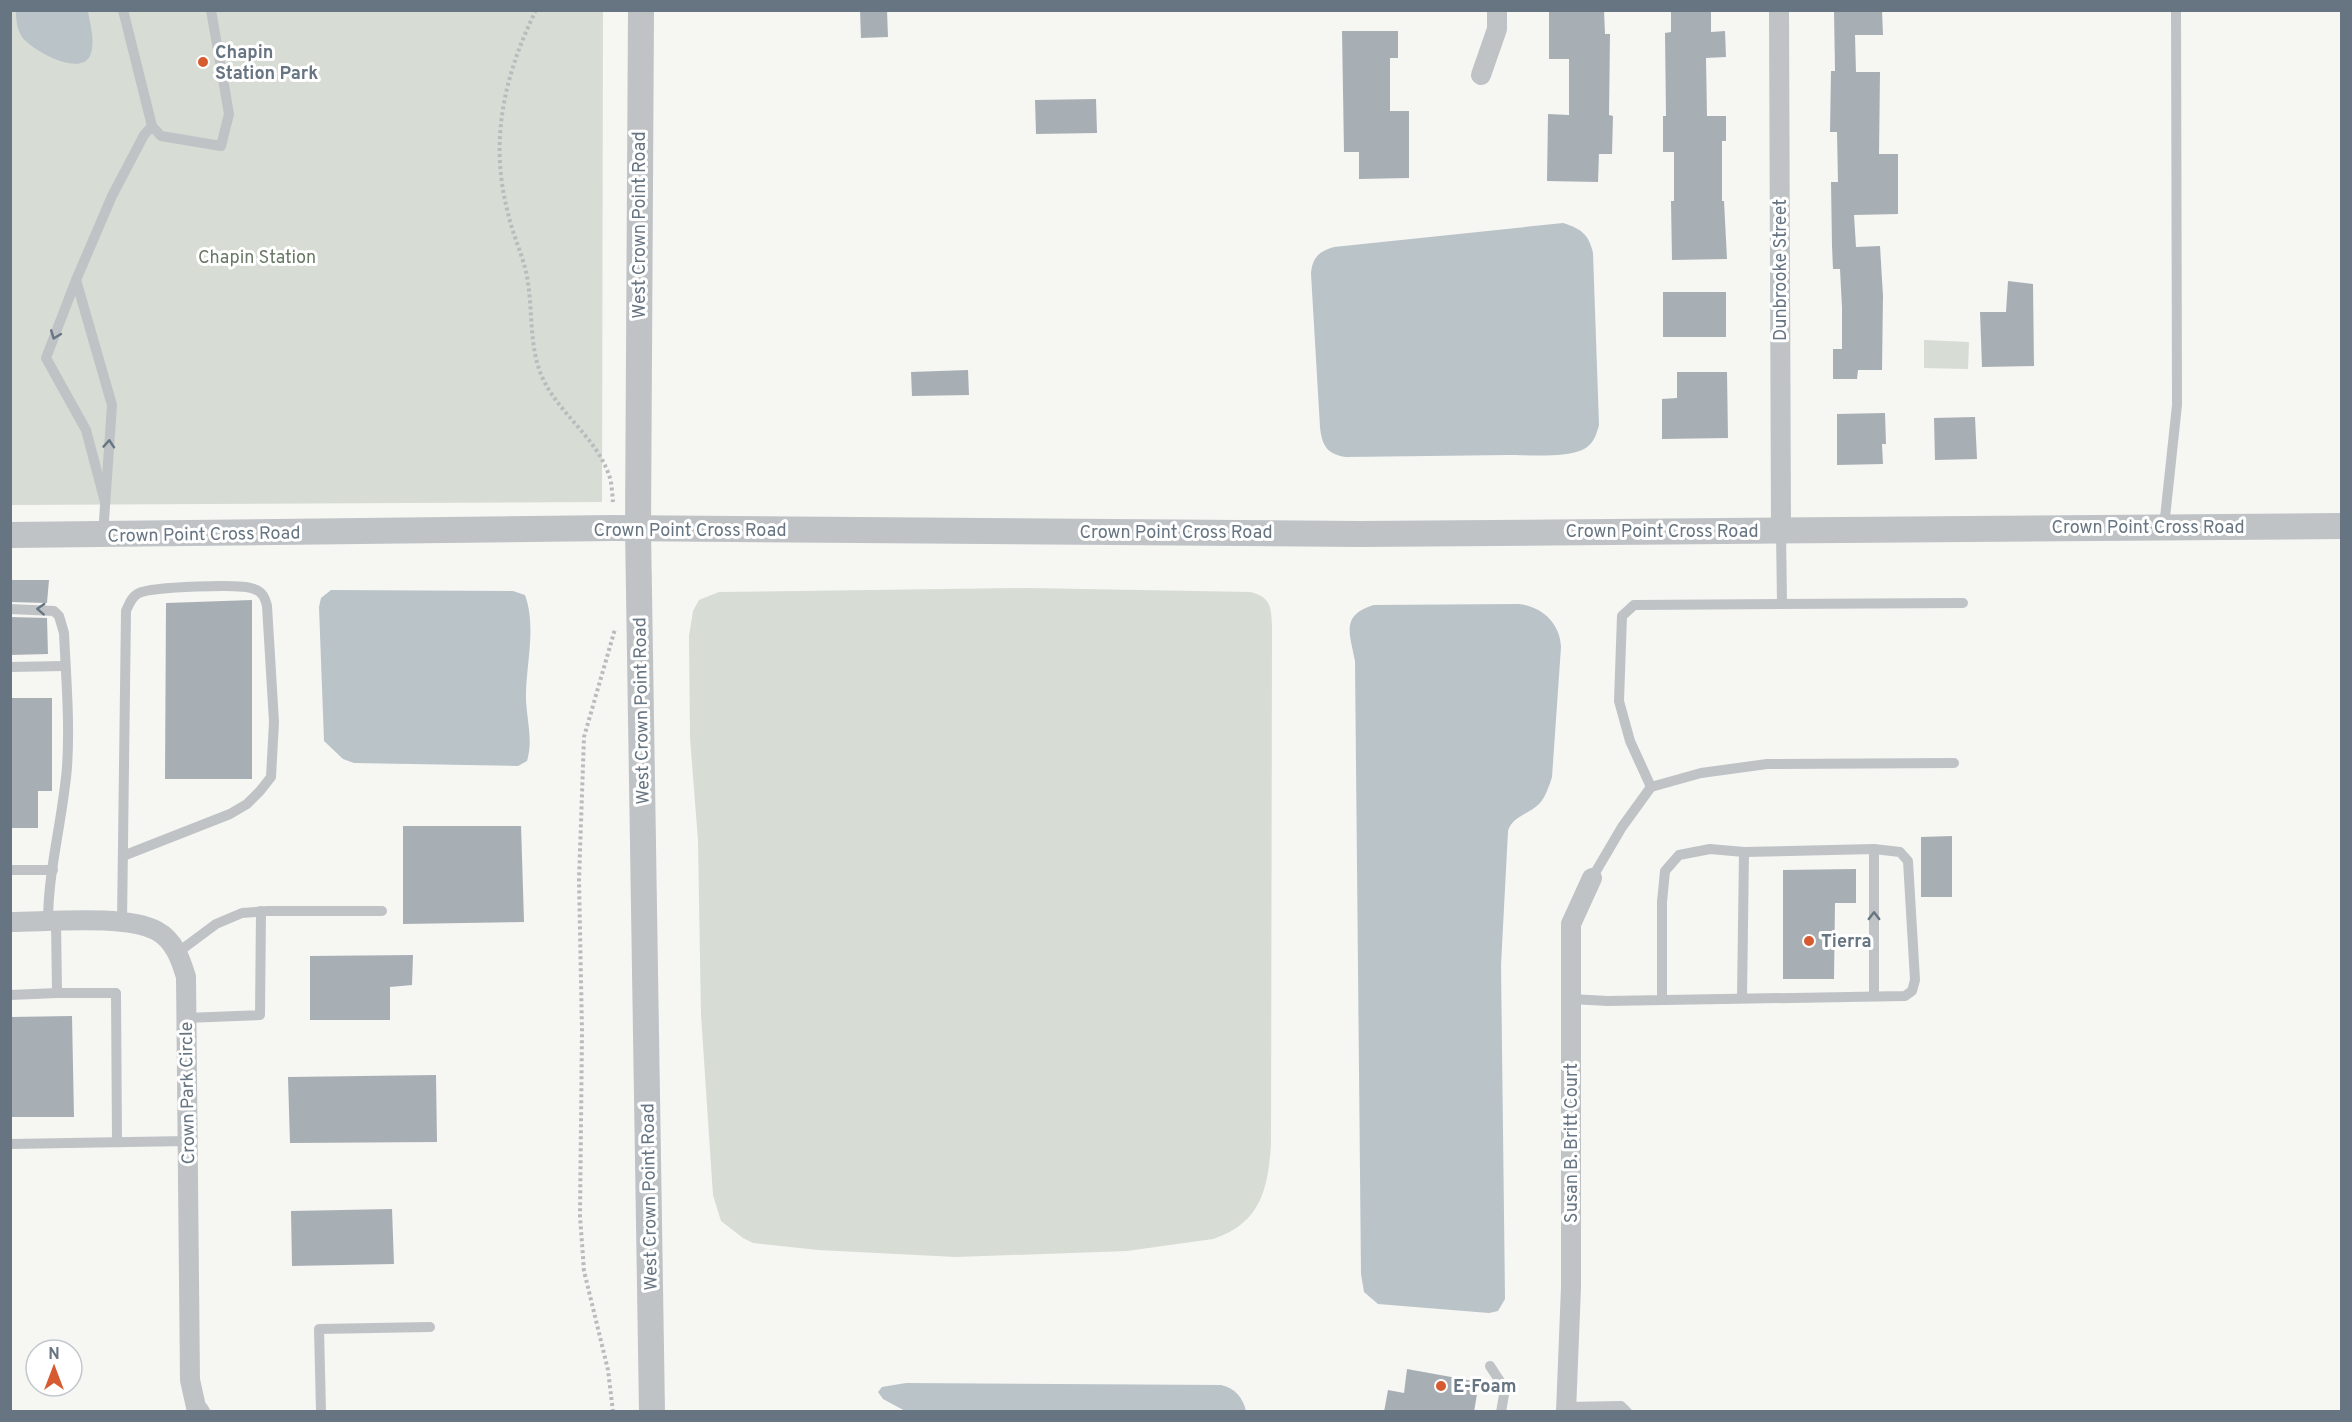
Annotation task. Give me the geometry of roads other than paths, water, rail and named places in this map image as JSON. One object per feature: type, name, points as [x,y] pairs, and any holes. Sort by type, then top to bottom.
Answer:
[{"type":"street","name":"West Crown Point Road","points":[[641,10],[638,529],[652,1412]]},
{"type":"street","points":[[1481,75],[1497,29],[1497,10]]},
{"type":"street","name":"Dunbrooke Street","points":[[1779,10],[1781,531]]},
{"type":"street","name":"Crown Point Cross Road","points":[[10,536],[638,529],[1360,534],[2342,526]]},
{"type":"street","name":"Susan B. Britt Court","points":[[1566,1409],[1571,1287],[1571,924],[1592,878]]},
{"type":"street","name":"Crown Park Circle","points":[[10,922],[136,922],[159,932],[177,952],[186,977],[190,1380],[196,1407],[200,1412]]},
{"type":"lane","points":[[123,10],[152,126],[161,136],[221,146],[229,114],[211,10]]},
{"type":"lane","points":[[2164,527],[2178,405],[2176,10]]},
{"type":"lane","points":[[105,502],[86,430],[46,358],[112,196],[144,135],[152,126]]},
{"type":"lane","points":[[76,280],[112,405],[103,535]]},
{"type":"lane","points":[[1781,531],[1782,604]]},
{"type":"lane","points":[[122,922],[126,611],[131,600],[139,593],[162,589],[238,586],[256,589],[264,596],[267,606],[274,722],[270,777],[260,792],[247,804],[230,814],[123,856]]},
{"type":"lane","points":[[1651,787],[1630,741],[1619,701],[1622,616],[1634,605],[1963,603]]},
{"type":"lane","points":[[10,609],[54,611],[59,616],[64,633],[67,765],[48,897],[57,993]]},
{"type":"lane","points":[[10,667],[65,666]]},
{"type":"lane","points":[[1592,878],[1622,827],[1651,787],[1701,773],[1767,764],[1954,763]]},
{"type":"lane","points":[[1571,999],[1662,999],[1905,996],[1912,991],[1915,980],[1908,861],[1900,852],[1874,849],[1744,852],[1710,849],[1679,855],[1665,871],[1662,902],[1662,999]]},
{"type":"lane","points":[[1874,849],[1874,996]]},
{"type":"lane","points":[[1742,998],[1744,852]]},
{"type":"lane","points":[[10,870],[53,870]]},
{"type":"lane","points":[[186,1018],[260,1015],[261,911]]},
{"type":"lane","points":[[177,952],[216,924],[242,913],[382,911]]},
{"type":"lane","points":[[10,994],[116,993],[117,1142]]},
{"type":"lane","points":[[10,1144],[188,1141]]},
{"type":"lane","points":[[321,1412],[320,1329],[430,1327]]},
{"type":"lane","points":[[1490,1366],[1505,1389],[1501,1412]]},
{"type":"lane","points":[[1566,1409],[1621,1406],[1627,1412]]},
{"type":"place","name":"Chapin Station Park","points":[[203,62]]},
{"type":"place","name":"Tierra","points":[[1809,941]]},
{"type":"place","name":"E-Foam","points":[[1441,1386]]},
{"type":"park label","name":"Chapin Station","points":[[257,257]]}]
